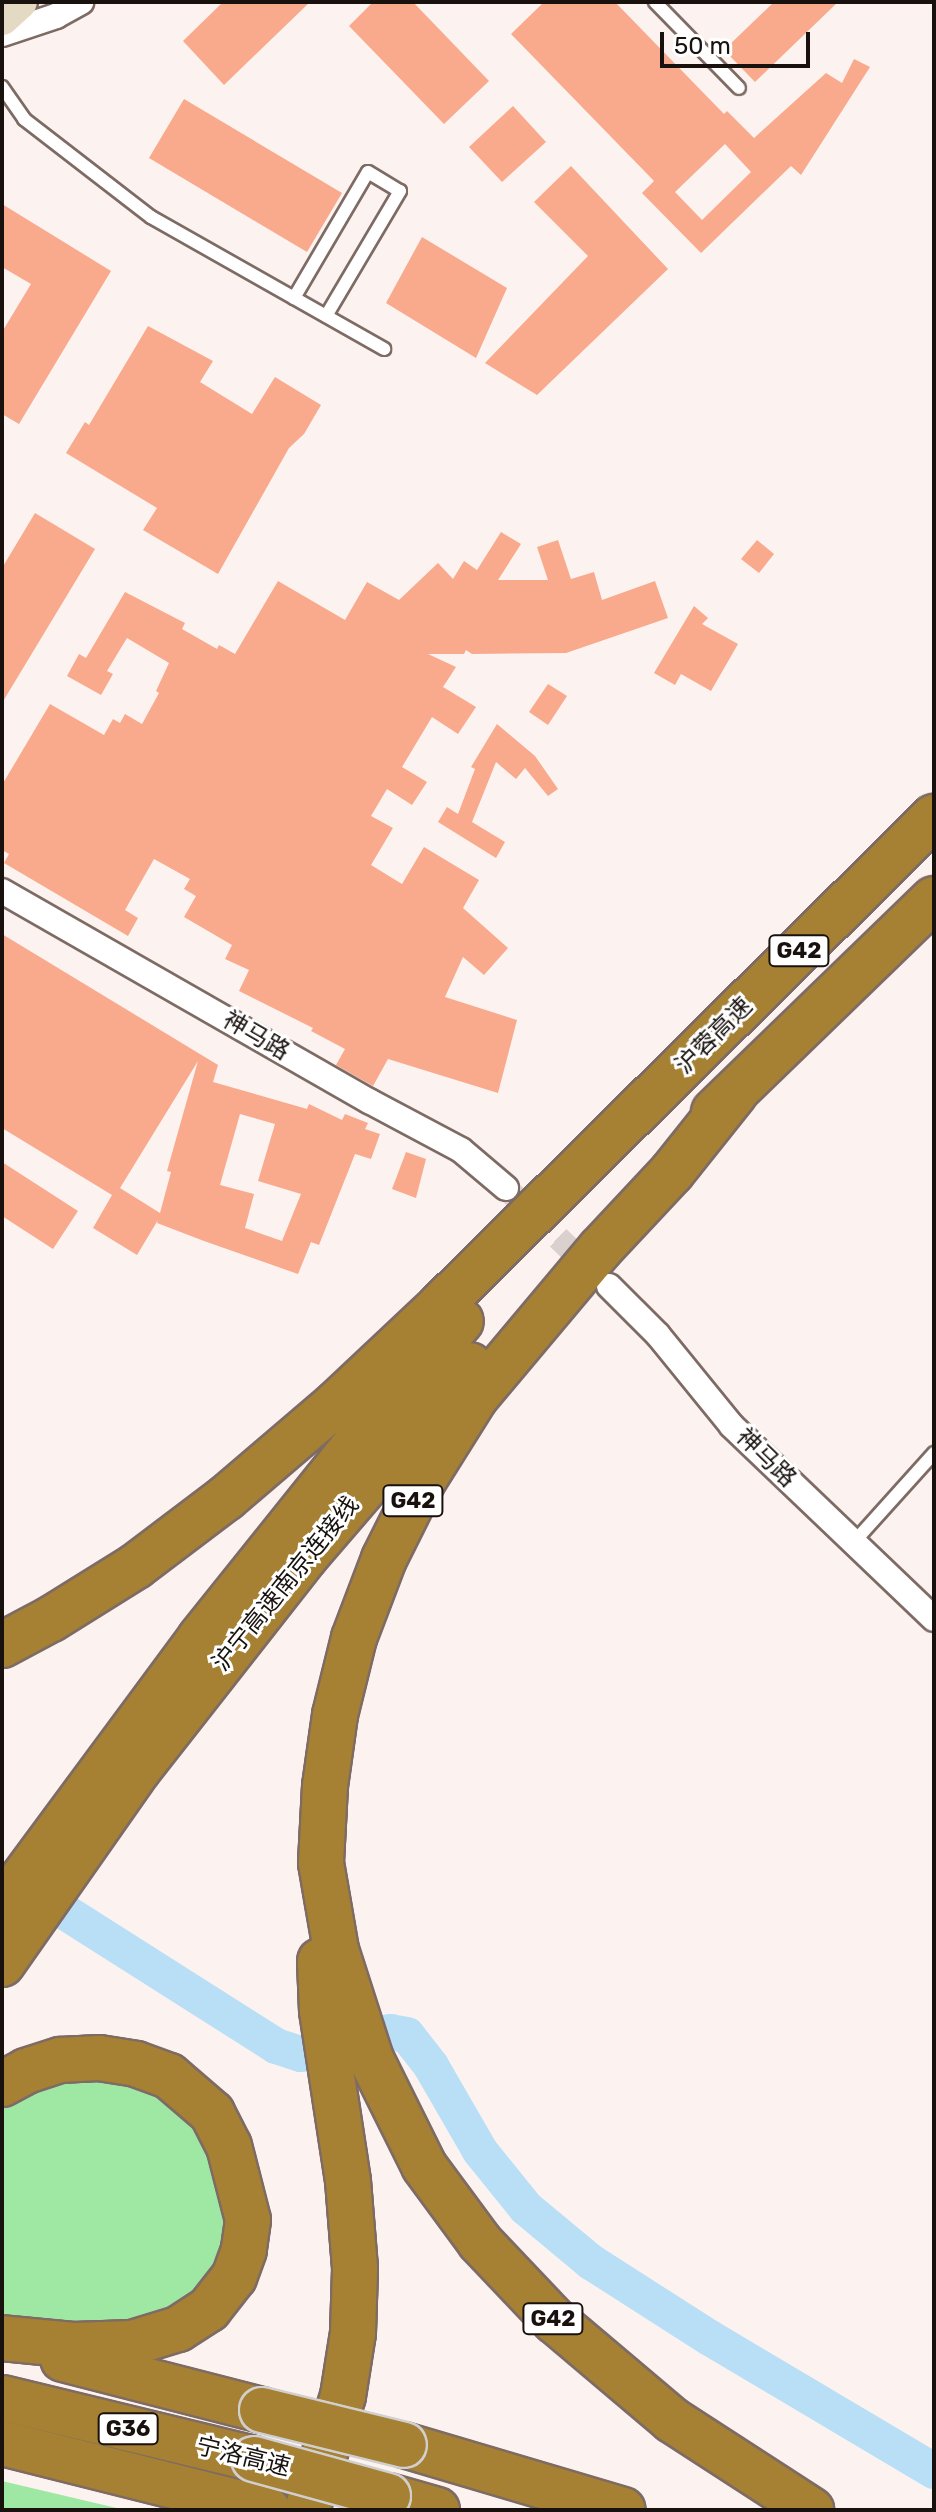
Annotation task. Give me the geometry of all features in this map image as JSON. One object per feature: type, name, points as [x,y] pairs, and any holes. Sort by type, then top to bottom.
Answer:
[{"type":"highway","name":"沪蓉高速","points":[[664,1086],[934,817]]},
{"type":"highway","name":"G42","points":[[811,2510],[672,2420],[555,2321],[480,2242],[350,2064],[336,2007],[336,1950],[321,1863],[325,1786],[333,1729],[354,1638],[384,1559],[423,1481],[475,1398],[590,1260],[672,1172],[735,1093],[934,899]]},
{"type":"highway","name":"G42","points":[[2,1645],[51,1619],[136,1566],[226,1498],[418,1327],[664,1086]]},
{"type":"highway","name":"沪宁高速南京连接线","points":[[46,1872],[200,1638],[366,1431],[664,1086]]},
{"type":"highway","name":"沪宁高速南京连接线","points":[[2,1964],[14,1907],[147,1758],[305,1557],[584,1238],[665,1156],[735,1093]]},
{"type":"highway","points":[[2,2084],[26,2071],[60,2060],[99,2058],[136,2064],[169,2076],[212,2113],[229,2146],[248,2220],[244,2250],[234,2277],[209,2309],[178,2329],[132,2343],[73,2345],[2,2339]]},
{"type":"highway","points":[[307,2510],[343,2396],[353,2333],[355,2268],[348,2181],[350,2064]]},
{"type":"highway","points":[[2,2339],[404,2445],[623,2510]]},
{"type":"highway","name":"宁洛高速","points":[[2,2398],[254,2459],[437,2510]]},
{"type":"highway","name":"宁洛高速","points":[[2,2443],[252,2506]]},
{"type":"main road","points":[[2,18],[20,2]]},
{"type":"street","points":[[2,34],[56,16],[81,2]]},
{"type":"street","name":"神马路","points":[[2,891],[369,1101],[461,1150],[506,1188]]},
{"type":"street","name":"神马路","points":[[609,1286],[658,1335],[732,1426],[934,1619]]},
{"type":"lane","points":[[655,2],[739,88]]},
{"type":"lane","points":[[2,87],[24,119],[151,217],[384,349]]},
{"type":"lane","points":[[294,298],[368,172],[400,191],[326,316]]},
{"type":"lane","points":[[854,1542],[934,1453]]},
{"type":"green space","points":[[62,2073],[110,2074],[167,2095],[201,2130],[233,2225],[219,2271],[192,2302],[122,2334],[2,2317],[2,2096]]},
{"type":"green space","points":[[2,2481],[125,2510],[2,2510]]},
{"type":"building","points":[[223,2],[310,2],[224,85],[183,41]]},
{"type":"building","points":[[373,2],[413,2],[489,81],[444,124],[349,26]]},
{"type":"building","points":[[544,2],[615,2],[724,114],[727,111],[754,138],[826,73],[842,83],[854,59],[870,67],[801,175],[791,166],[701,253],[642,193],[654,181],[511,34]],"holes":[[[725,144],[751,172],[702,220],[675,192]]]},
{"type":"building","points":[[774,2],[838,2],[755,82],[724,50]]},
{"type":"building","points":[[184,99],[342,193],[307,252],[149,158]]},
{"type":"building","points":[[513,106],[546,142],[502,182],[469,147]]},
{"type":"building","points":[[571,166],[668,269],[537,395],[485,363],[588,256],[534,202]]},
{"type":"building","points":[[2,204],[111,271],[19,424],[2,414],[2,332],[31,284],[2,267]]},
{"type":"building","points":[[422,237],[507,288],[476,358],[386,303]]},
{"type":"building","points":[[148,326],[213,361],[200,382],[252,414],[275,377],[321,405],[304,434],[289,448],[218,574],[143,530],[157,508],[66,453],[85,422],[89,425]]},
{"type":"building","points":[[35,513],[95,549],[2,703],[2,568]]},
{"type":"building","points":[[501,532],[521,544],[498,580],[548,580],[537,547],[558,540],[571,579],[594,572],[602,600],[655,581],[668,618],[566,653],[472,654],[466,650],[464,654],[428,654],[456,667],[443,687],[476,707],[458,734],[432,717],[402,767],[427,782],[412,805],[387,789],[371,816],[393,828],[371,865],[402,884],[424,847],[479,880],[463,908],[508,948],[484,975],[463,957],[445,997],[517,1020],[498,1093],[388,1059],[373,1086],[336,1065],[345,1049],[311,1031],[313,1028],[239,991],[249,970],[225,959],[232,945],[184,917],[196,896],[184,889],[190,879],[154,859],[125,910],[138,918],[128,936],[4,863],[9,854],[2,850],[2,785],[50,704],[104,735],[113,719],[120,723],[125,714],[142,724],[159,693],[156,691],[169,663],[127,638],[107,671],[113,674],[101,695],[67,676],[79,654],[86,658],[125,592],[185,623],[182,629],[217,649],[219,645],[235,654],[278,581],[345,620],[367,582],[399,600],[438,563],[453,579],[464,561],[477,570]]},
{"type":"building","points":[[757,540],[774,554],[759,573],[741,559]]},
{"type":"building","points":[[694,606],[708,618],[702,624],[738,644],[711,691],[681,674],[675,685],[654,673]]},
{"type":"building","points":[[548,684],[567,696],[548,725],[529,712]]},
{"type":"building","points":[[497,724],[535,756],[558,789],[548,796],[525,768],[516,779],[496,762],[472,822],[505,842],[496,858],[438,822],[447,807],[458,814],[475,769],[471,767]]},
{"type":"building","points":[[2,934],[218,1065],[213,1082],[307,1109],[309,1104],[342,1120],[345,1114],[368,1123],[365,1129],[380,1134],[371,1159],[355,1154],[319,1245],[311,1242],[298,1274],[157,1223],[158,1220],[137,1255],[93,1228],[112,1195],[2,1128]],"holes":[[[198,1061],[167,1171],[171,1172],[160,1213],[120,1188]],[[240,1114],[275,1124],[258,1181],[301,1194],[282,1241],[245,1228],[254,1194],[220,1185]]]},
{"type":"building","points":[[406,1152],[426,1159],[416,1198],[392,1189]]},
{"type":"building","points":[[2,1162],[78,1211],[53,1249],[2,1216]]},
{"type":"waterway","points":[[24,1886],[276,2046],[301,2054],[390,2032],[407,2035],[431,2066],[480,2151],[526,2208],[591,2262],[710,2338],[934,2471]]},
{"type":"tunnel","points":[[506,1188],[593,1271]]}]
